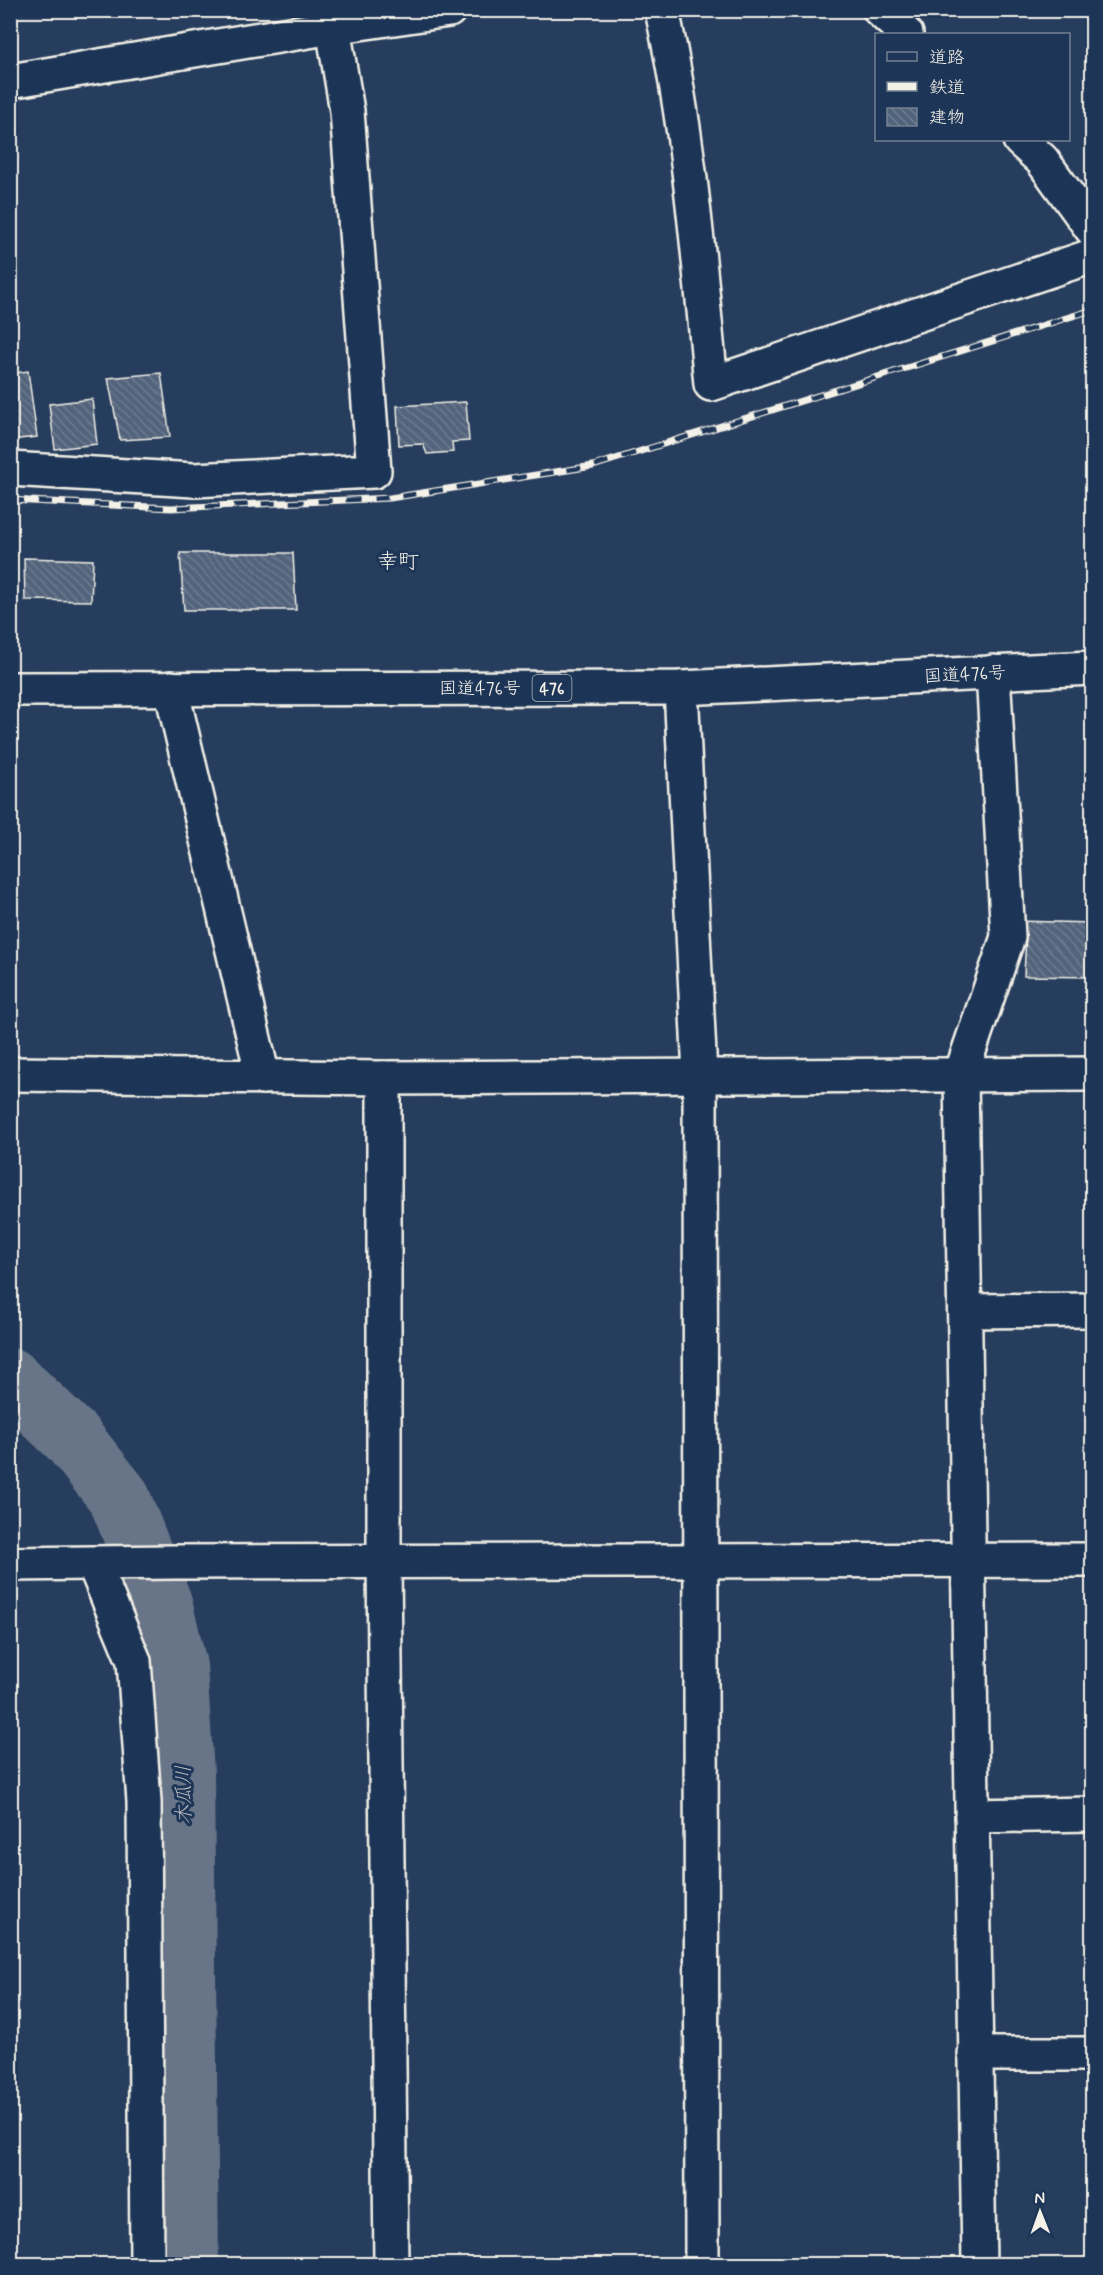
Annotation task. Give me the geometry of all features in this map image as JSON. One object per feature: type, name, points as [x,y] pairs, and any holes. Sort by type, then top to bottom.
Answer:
[{"type":"main road","points":[[10,81],[331,19],[449,10]]},
{"type":"main road","points":[[662,10],[676,73],[691,172],[711,384],[1092,256]]},
{"type":"main road","points":[[880,10],[905,33]]},
{"type":"main road","points":[[10,469],[194,480],[374,471],[347,111],[331,19]]},
{"type":"main road","points":[[1021,141],[1042,160],[1092,229]]},
{"type":"main road","name":"国道476号","points":[[10,689],[681,688],[1092,668]]},
{"type":"main road","points":[[978,2265],[961,1074],[1008,937],[993,672]]},
{"type":"main road","points":[[171,688],[263,1077]]},
{"type":"main road","points":[[681,688],[700,1075],[702,2265]]},
{"type":"main road","points":[[10,1074],[384,1078],[1092,1074]]},
{"type":"main road","points":[[384,1078],[384,1562],[391,2265]]},
{"type":"main road","points":[[965,1311],[1092,1310]]},
{"type":"main road","points":[[10,1564],[1092,1560]]},
{"type":"main road","points":[[104,1563],[134,1661],[144,1802],[147,2265]]},
{"type":"main road","points":[[972,1816],[1092,1814]]},
{"type":"main road","points":[[975,2055],[1092,2054]]},
{"type":"building","points":[[28,371],[37,437],[10,440],[10,374]]},
{"type":"building","points":[[161,373],[170,437],[120,440],[108,378]]},
{"type":"building","points":[[92,399],[97,444],[55,449],[49,404]]},
{"type":"building","points":[[466,402],[469,441],[452,442],[453,452],[427,454],[423,444],[399,445],[397,406]]},
{"type":"building","points":[[180,553],[293,553],[296,610],[184,610]]},
{"type":"building","points":[[24,558],[93,560],[91,601],[25,600]]},
{"type":"building","points":[[1017,921],[1092,923],[1092,977],[1024,976],[1026,935],[1017,934]]},
{"type":"waterway","name":"木瓜川","points":[[10,1379],[72,1438],[119,1497],[161,1603],[176,1666],[183,1773],[188,2264]]},
{"type":"railway","points":[[10,500],[171,508],[390,498],[593,466],[1092,310]]},
{"type":"district","name":"幸町","points":[[398,561]]}]
